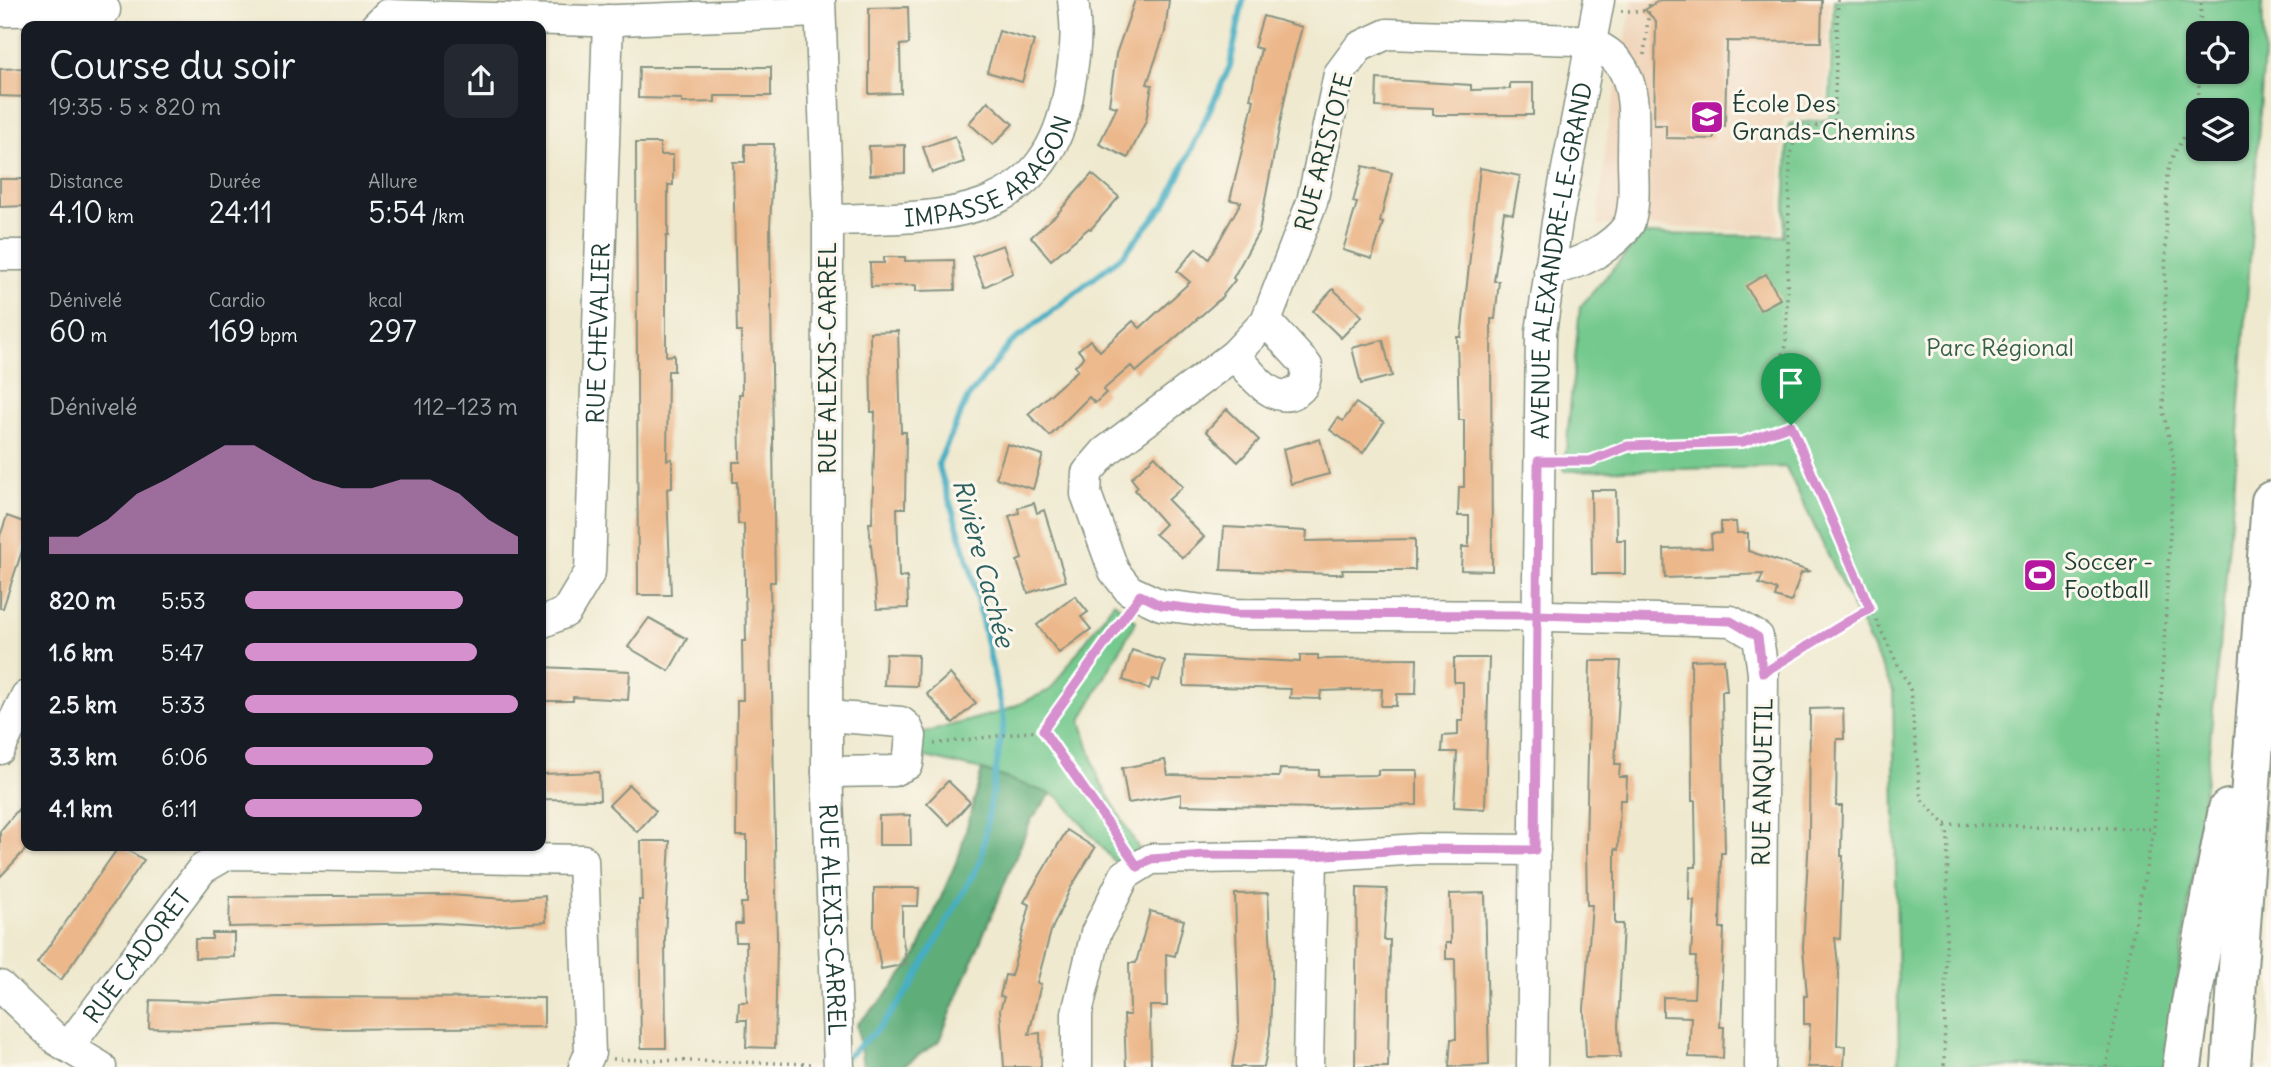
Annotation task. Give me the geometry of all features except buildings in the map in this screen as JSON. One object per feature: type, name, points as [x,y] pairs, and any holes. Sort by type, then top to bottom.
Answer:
[{"type":"highway","points":[[2231,1067],[2271,500]]},
{"type":"highway","points":[[2182,1067],[2190,1008],[2261,642]]},
{"type":"street","name":"IMPASSE ARAGON","points":[[828,220],[930,218],[986,204],[1028,179],[1049,153],[1064,120],[1078,37],[1073,0]]},
{"type":"street","name":"RUE ALEXIS-CARREL","points":[[820,6],[828,220],[827,772],[839,1066]]},
{"type":"street","points":[[381,21],[387,15],[608,20],[820,6]]},
{"type":"street","name":"AVENUE ALEXANDRE-LE-GRAND","points":[[1532,1067],[1541,331],[1549,270],[1591,43],[1610,6]]},
{"type":"street","points":[[0,11],[105,12]]},
{"type":"street","name":"RUE CHEVALIER","points":[[546,621],[566,612],[590,572],[608,20]]},
{"type":"street","name":"RUE ARISTOTE","points":[[1537,615],[1235,614],[1161,605],[1129,590],[1114,571],[1086,494],[1087,472],[1105,452],[1234,355],[1266,321],[1312,202],[1339,74],[1359,47],[1387,34],[1591,43]]},
{"type":"street","points":[[1549,270],[1579,261],[1608,244],[1625,231],[1632,216],[1634,91],[1619,63],[1591,43]]},
{"type":"street","points":[[0,255],[21,255]]},
{"type":"street","points":[[1234,355],[1272,394],[1287,397],[1298,391],[1306,381],[1307,366],[1266,321]]},
{"type":"street","name":"RUE ANQUETIL","points":[[1537,615],[1731,621],[1758,637],[1763,673],[1760,1067]]},
{"type":"street","points":[[0,749],[21,706]]},
{"type":"street","points":[[827,716],[901,722],[907,727],[912,747]]},
{"type":"street","name":"RUE ALEXIS-CARREL","points":[[827,772],[902,768],[908,764],[912,747]]},
{"type":"street","points":[[1077,1067],[1077,1013],[1097,933],[1125,875],[1151,859],[1312,856],[1419,849],[1535,850]]},
{"type":"street","name":"RUE CADORET","points":[[68,1046],[202,869],[228,854],[583,860],[586,1063]]},
{"type":"street","points":[[1308,1067],[1312,856]]},
{"type":"street","name":"RUE CADORET","points":[[0,986],[68,1046],[101,1067]]},
{"type":"path","points":[[1644,56],[1650,0]]},
{"type":"path","points":[[1838,0],[1834,123],[1797,130],[1790,156],[1786,346],[1779,365],[1786,414],[1870,608],[1910,689],[1921,799],[1945,824],[1948,836],[1944,1067]]},
{"type":"path","points":[[2200,21],[2201,0]]},
{"type":"path","points":[[1610,6],[1647,11]]},
{"type":"path","points":[[2106,1067],[2154,829],[2174,459],[2164,411],[2167,174],[2173,150],[2193,122],[2197,109],[2198,84]]},
{"type":"path","points":[[1538,461],[1590,461],[1628,446],[1743,442],[1791,425]]},
{"type":"path","points":[[912,747],[1043,730],[1140,595]]},
{"type":"path","points":[[1763,673],[1870,608]]},
{"type":"path","points":[[1043,730],[1138,867]]},
{"type":"path","points":[[1945,824],[2154,829]]},
{"type":"path","points":[[586,1063],[839,1066]]},
{"type":"shaded area","name":"École Des Grands-Chemins","points":[[1633,0],[1830,0],[1825,116],[1783,119],[1779,232],[1597,225],[1608,129]]},
{"type":"green space","name":"Parc Régional","points":[[1834,0],[2262,0],[2264,54],[2234,491],[2207,772],[2166,1067],[1899,1067],[1893,691],[1786,467],[1564,471],[1580,307],[1643,234],[1784,236],[1789,124],[1829,119]]},
{"type":"green space","points":[[1114,602],[1136,621],[1081,720],[1099,780],[1139,849],[1117,865],[1059,797],[982,770],[917,755],[912,736],[1004,711],[1050,690]]},
{"type":"green space","points":[[982,770],[1051,794],[1031,820],[939,1041],[902,1067],[863,1067],[857,1024],[883,999],[915,958],[960,853]]},
{"type":"waterway","name":"Rivière Cachée","points":[[848,1056],[881,1026],[911,987],[981,860],[1004,721],[971,570],[938,464],[967,399],[1010,344],[1123,255],[1167,202],[1230,66],[1243,0]]},
{"type":"place","name":"École Des Grands-Chemins","points":[[1707,117]]},
{"type":"place","name":"Soccer - Football","points":[[2040,575]]},
{"type":"route","points":[[1791,425],[1743,442],[1628,446],[1590,461],[1538,461],[1537,615],[1235,614],[1161,605],[1140,595],[1043,730],[1138,867],[1151,859],[1205,855],[1312,856],[1419,849],[1535,850],[1537,615],[1731,621],[1758,637],[1763,673],[1870,608],[1791,425]]}]
